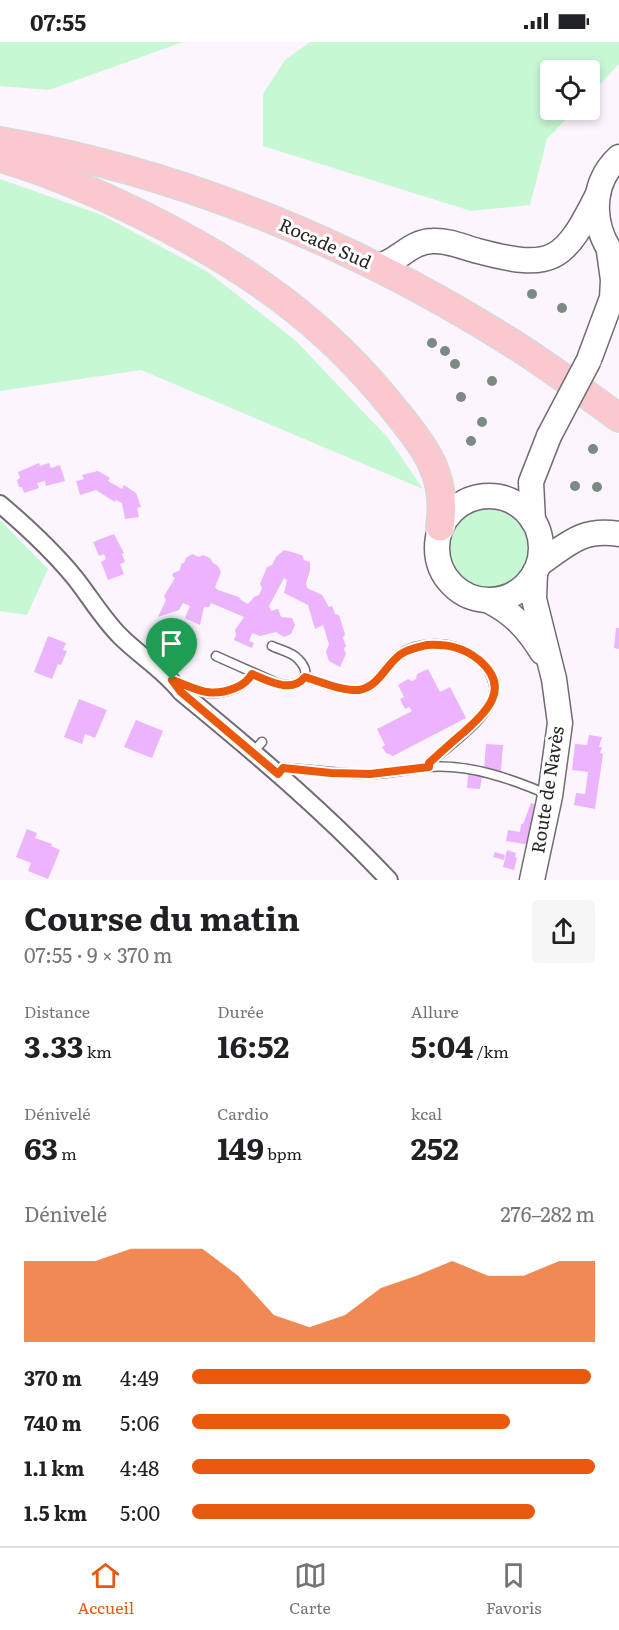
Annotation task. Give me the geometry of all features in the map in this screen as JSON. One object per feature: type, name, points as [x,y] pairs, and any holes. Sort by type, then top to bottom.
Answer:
[{"type":"main road","name":"Rocade Sud","points":[[0,141],[69,155],[207,195],[275,221],[376,267],[516,346],[619,418]]},
{"type":"main road","points":[[0,158],[76,184],[197,243],[247,273],[307,319],[363,373],[405,423],[427,454],[438,476],[443,498],[440,527]]},
{"type":"main road","name":"Route de Navès","points":[[590,358],[612,298],[613,280],[614,257],[600,233],[596,213],[598,194],[604,177],[619,158]]},
{"type":"main road","points":[[376,267],[387,263],[415,245],[435,240],[521,261],[544,259],[559,252],[572,240],[598,194]]},
{"type":"main road","name":"Route de Navès","points":[[550,664],[522,624],[489,601],[471,598],[456,590],[444,577],[438,561],[436,544],[440,527],[449,514],[461,504],[475,498],[490,496],[521,476],[548,437],[590,358],[619,312]]},
{"type":"main road","name":"Route de Navès","points":[[532,880],[550,796],[560,723],[557,694],[534,599],[541,549],[539,534],[533,521],[531,482],[548,437]]},
{"type":"main road","points":[[490,496],[515,503],[525,510],[533,521]]},
{"type":"main road","points":[[489,601],[503,599],[516,593],[527,584],[537,568],[580,536],[600,532],[619,534]]},
{"type":"street","points":[[0,504],[59,559],[119,635],[172,680],[181,692],[258,747],[278,774],[357,845],[389,880]]},
{"type":"lane","points":[[305,677],[342,688],[358,690],[367,688],[375,682],[400,655],[412,649],[443,645],[471,654],[491,674],[494,697],[482,716],[429,763],[429,767]]},
{"type":"lane","points":[[216,656],[252,674],[287,686],[301,682],[305,677],[303,665],[299,659],[272,646]]},
{"type":"lane","points":[[172,680],[194,690],[212,694],[242,685],[252,674]]},
{"type":"lane","points":[[278,774],[283,768],[370,774],[429,767],[468,769],[528,786],[550,796]]},
{"type":"green space","points":[[0,42],[183,42],[49,90],[0,86]]},
{"type":"green space","points":[[310,42],[619,42],[619,64],[600,84],[600,60],[540,60],[540,120],[565,120],[547,139],[530,205],[471,211],[263,146],[263,94],[285,60]]},
{"type":"green space","points":[[0,179],[102,215],[208,272],[296,341],[389,439],[423,489],[141,370],[0,391]]},
{"type":"green space","points":[[489,506],[505,509],[519,518],[528,532],[531,548],[528,564],[519,578],[505,587],[489,590],[473,587],[459,578],[450,564],[447,548],[450,532],[459,518],[473,509]]},
{"type":"green space","points":[[0,520],[48,569],[27,615],[0,611]]},
{"type":"building","points":[[39,463],[40,466],[49,463],[51,468],[60,465],[65,481],[46,486],[45,481],[37,483],[39,488],[24,493],[17,480],[20,478],[18,472]]},
{"type":"building","points":[[98,471],[110,478],[108,481],[122,489],[124,485],[136,493],[141,507],[137,508],[139,517],[125,519],[122,503],[116,500],[115,502],[96,490],[80,495],[76,481],[84,479],[82,475]]},
{"type":"building","points":[[114,534],[124,553],[122,554],[125,562],[120,564],[124,574],[108,580],[101,562],[106,559],[104,554],[99,556],[93,542]]},
{"type":"building","points":[[284,550],[302,555],[304,560],[310,562],[307,588],[322,595],[329,607],[332,606],[335,614],[339,615],[346,646],[344,649],[346,654],[340,667],[329,661],[326,652],[329,644],[323,625],[315,629],[308,605],[284,593],[287,580],[284,578],[269,606],[271,611],[278,609],[281,617],[292,618],[295,625],[291,634],[284,637],[276,632],[260,636],[252,633],[249,641],[254,643],[252,648],[234,640],[235,630],[244,617],[211,603],[209,607],[204,607],[200,625],[185,618],[190,606],[183,603],[179,610],[158,617],[166,600],[164,596],[175,578],[172,576],[173,573],[179,571],[182,563],[192,554],[210,558],[218,566],[221,572],[215,587],[218,590],[239,597],[248,604],[259,595],[262,588],[260,584],[267,567],[272,565],[276,557]]},
{"type":"building","points":[[616,628],[619,628],[619,649],[614,648]]},
{"type":"building","points":[[48,636],[66,643],[63,650],[67,651],[52,679],[34,672]]},
{"type":"building","points":[[428,669],[440,692],[450,687],[466,718],[393,756],[386,753],[382,747],[385,745],[377,729],[412,711],[409,707],[405,709],[400,699],[404,697],[398,685],[408,679],[412,681],[416,679],[417,674]]},
{"type":"building","points":[[79,699],[107,710],[95,738],[85,734],[82,744],[64,737]]},
{"type":"building","points":[[136,720],[163,731],[152,758],[124,747]]},
{"type":"building","points":[[589,735],[602,737],[599,747],[602,747],[600,753],[603,754],[595,809],[574,805],[576,793],[585,794],[588,772],[572,770],[575,744],[587,745]]},
{"type":"building","points":[[486,744],[503,745],[501,771],[484,770]]},
{"type":"building","points":[[468,775],[482,776],[480,789],[467,788]]},
{"type":"building","points":[[531,803],[538,805],[530,845],[506,841],[508,830],[520,832],[521,824],[523,824]]},
{"type":"building","points":[[27,829],[37,833],[35,838],[52,844],[51,846],[60,850],[48,879],[28,871],[31,863],[16,857]]},
{"type":"building","points":[[507,850],[516,853],[514,870],[503,867]]},
{"type":"building","points":[[495,852],[505,855],[504,860],[493,857]]},
{"type":"route","points":[[427,645],[450,645],[471,654],[488,669],[495,693],[488,710],[429,763],[429,767],[389,774],[331,773],[283,768],[278,774],[181,692],[172,680],[194,690],[212,694],[242,685],[252,674],[287,686],[301,682],[305,677],[342,688],[358,690],[367,688],[375,682],[394,659],[405,651],[427,645]]}]
